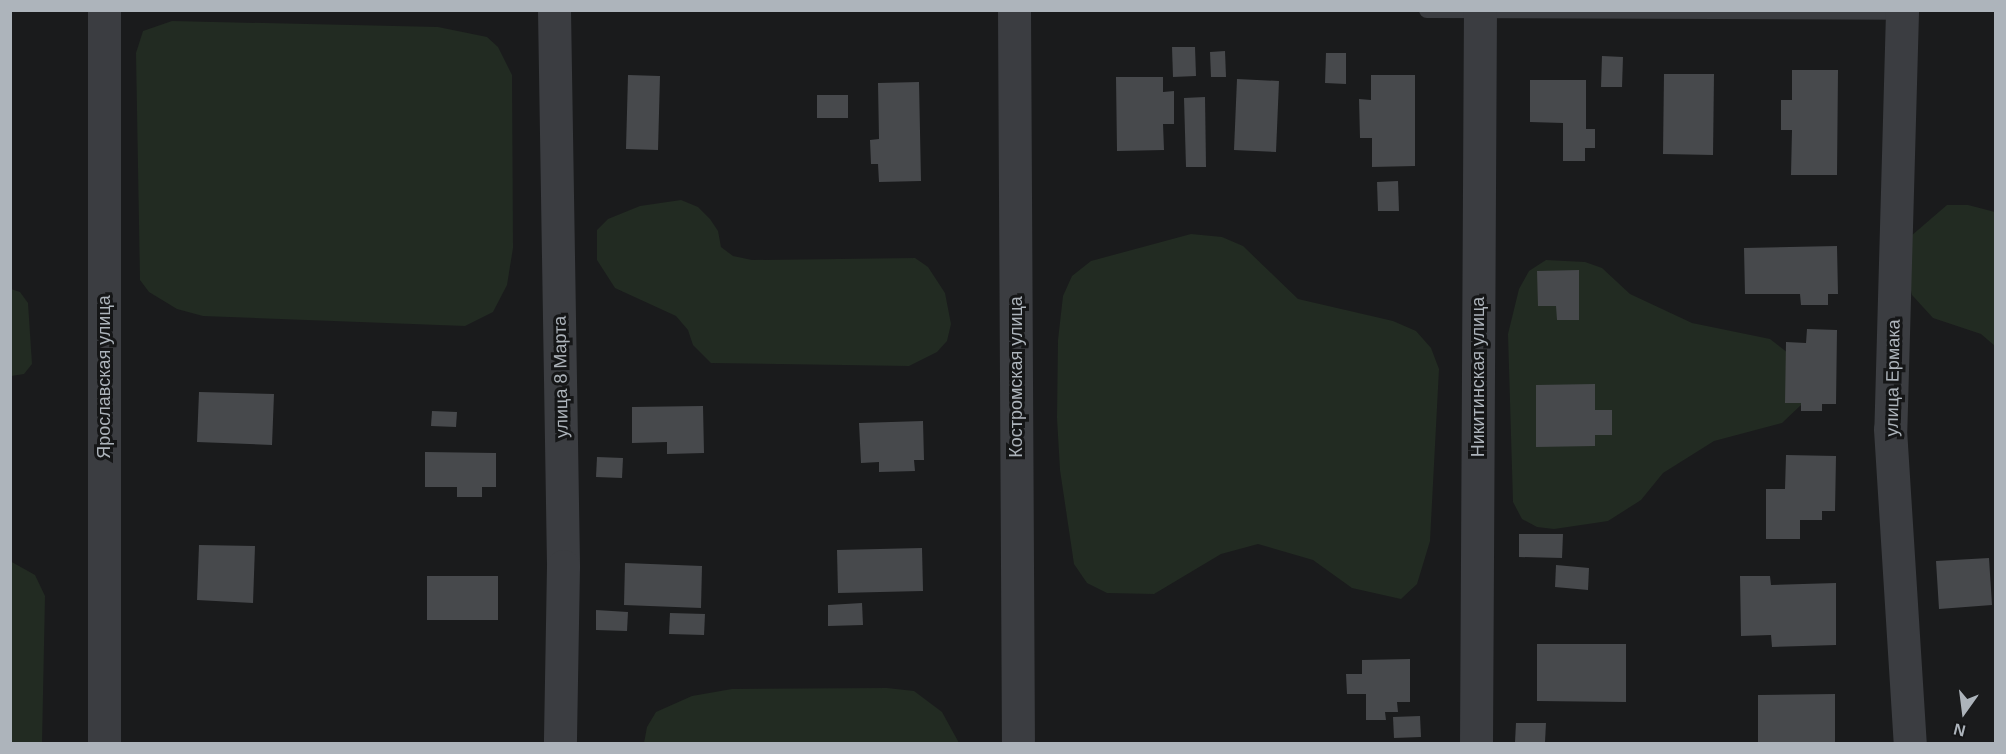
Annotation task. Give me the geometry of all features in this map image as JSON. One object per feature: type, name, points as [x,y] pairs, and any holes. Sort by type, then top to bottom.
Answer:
[{"type":"street","name":"Ярославская улица","points":[[104,10],[104,744]]},
{"type":"street","name":"улица 8 Марта","points":[[554,10],[563,542],[560,744]]},
{"type":"street","name":"Костромская улица","points":[[1014,10],[1018,744]]},
{"type":"street","name":"Никитинская улица","points":[[1476,744],[1480,11]]},
{"type":"street","name":"улица Ермака","points":[[1902,12],[1890,429],[1910,744]]},
{"type":"lane","points":[[1427,10],[1902,12]]},
{"type":"shaded area","points":[[172,21],[438,27],[487,37],[498,47],[512,75],[513,248],[507,285],[493,312],[465,326],[203,316],[177,309],[149,292],[140,280],[136,53],[143,31]]},
{"type":"shaded area","points":[[681,200],[698,207],[710,219],[718,231],[721,247],[733,256],[752,260],[915,258],[928,267],[945,293],[951,324],[947,341],[937,352],[909,366],[711,363],[693,345],[688,330],[676,316],[615,288],[597,260],[597,230],[608,219],[640,206]]},
{"type":"shaded area","points":[[1947,205],[1968,205],[1995,212],[1995,346],[1981,334],[1933,318],[1912,295],[1909,283],[1911,236]]},
{"type":"shaded area","points":[[1191,234],[1222,237],[1243,246],[1298,299],[1393,321],[1416,331],[1431,348],[1439,369],[1430,541],[1417,584],[1401,599],[1352,588],[1313,560],[1258,544],[1221,554],[1154,594],[1107,593],[1087,583],[1074,564],[1060,470],[1057,418],[1058,340],[1063,296],[1072,276],[1091,261]]},
{"type":"shaded area","points":[[1546,260],[1585,262],[1602,268],[1630,294],[1692,323],[1770,339],[1792,356],[1804,375],[1801,405],[1782,423],[1714,441],[1663,473],[1641,500],[1608,521],[1554,529],[1537,527],[1522,519],[1513,502],[1508,334],[1519,289],[1529,271]]},
{"type":"shaded area","points":[[11,289],[20,292],[28,303],[32,364],[24,374],[11,376]]},
{"type":"shaded area","points":[[10,561],[35,575],[45,596],[42,743],[11,743]]},
{"type":"shaded area","points":[[887,688],[914,691],[942,712],[959,743],[644,743],[647,727],[656,712],[692,696],[732,689]]},
{"type":"building","points":[[1172,47],[1195,47],[1196,76],[1173,77]]},
{"type":"building","points":[[1225,51],[1226,77],[1211,77],[1210,52]]},
{"type":"building","points":[[1326,53],[1346,53],[1346,84],[1325,83]]},
{"type":"building","points":[[1602,56],[1623,57],[1622,87],[1601,87]]},
{"type":"building","points":[[1792,70],[1838,70],[1837,175],[1791,175],[1792,130],[1781,130],[1781,100],[1792,100]]},
{"type":"building","points":[[1664,74],[1714,74],[1713,155],[1663,154]]},
{"type":"building","points":[[628,75],[660,76],[658,150],[626,149]]},
{"type":"building","points":[[1371,75],[1415,75],[1415,166],[1372,167],[1372,138],[1360,138],[1359,99],[1371,100]]},
{"type":"building","points":[[1116,77],[1163,77],[1163,92],[1174,91],[1174,124],[1163,124],[1164,150],[1117,151]]},
{"type":"building","points":[[1237,79],[1279,81],[1276,152],[1234,150]]},
{"type":"building","points":[[1530,80],[1586,80],[1586,129],[1595,129],[1595,148],[1585,148],[1585,161],[1563,161],[1563,123],[1530,122]]},
{"type":"building","points":[[919,82],[921,181],[879,182],[878,164],[871,164],[870,140],[879,139],[878,83]]},
{"type":"building","points":[[817,95],[848,95],[848,118],[817,118]]},
{"type":"building","points":[[1205,97],[1206,167],[1186,167],[1184,98]]},
{"type":"building","points":[[1398,181],[1399,211],[1378,211],[1377,182]]},
{"type":"building","points":[[1837,246],[1838,294],[1828,294],[1828,305],[1801,305],[1800,294],[1745,294],[1744,248]]},
{"type":"building","points":[[1579,270],[1579,320],[1557,320],[1556,306],[1538,306],[1537,271]]},
{"type":"building","points":[[1807,329],[1837,330],[1836,404],[1822,404],[1822,411],[1801,411],[1801,403],[1785,403],[1786,342],[1806,343]]},
{"type":"building","points":[[1595,384],[1595,410],[1612,410],[1612,435],[1595,435],[1595,446],[1536,447],[1536,385]]},
{"type":"building","points":[[199,392],[274,394],[272,445],[197,442]]},
{"type":"building","points":[[703,406],[704,453],[667,454],[667,442],[632,443],[632,407]]},
{"type":"building","points":[[432,411],[457,412],[456,427],[431,426]]},
{"type":"building","points":[[923,421],[924,460],[914,460],[915,471],[879,472],[879,462],[861,463],[859,423]]},
{"type":"building","points":[[425,452],[496,453],[496,487],[482,487],[482,497],[457,497],[457,487],[425,487]]},
{"type":"building","points":[[1786,455],[1836,456],[1835,511],[1822,511],[1822,520],[1800,520],[1800,539],[1766,539],[1766,489],[1785,489]]},
{"type":"building","points":[[597,457],[623,458],[622,478],[596,477]]},
{"type":"building","points":[[1519,534],[1563,534],[1562,558],[1519,557]]},
{"type":"building","points":[[199,545],[255,546],[253,603],[197,600]]},
{"type":"building","points":[[922,548],[923,591],[838,593],[837,550]]},
{"type":"building","points":[[1989,558],[1992,605],[1939,609],[1936,561]]},
{"type":"building","points":[[625,563],[702,566],[701,608],[624,605]]},
{"type":"building","points":[[1556,565],[1589,568],[1588,590],[1555,587]]},
{"type":"building","points":[[427,576],[498,576],[498,620],[427,620]]},
{"type":"building","points":[[1740,576],[1770,576],[1771,585],[1836,583],[1836,645],[1772,647],[1771,635],[1741,636]]},
{"type":"building","points":[[862,603],[863,625],[828,626],[828,605]]},
{"type":"building","points":[[596,610],[628,612],[627,631],[596,630]]},
{"type":"building","points":[[670,613],[705,614],[704,635],[669,634]]},
{"type":"building","points":[[1537,644],[1626,644],[1626,702],[1537,701]]},
{"type":"building","points":[[1410,659],[1410,702],[1397,702],[1398,712],[1385,712],[1386,720],[1366,720],[1366,694],[1347,694],[1346,674],[1362,674],[1362,660]]},
{"type":"building","points":[[1835,694],[1835,744],[1758,744],[1758,695]]},
{"type":"building","points":[[1420,716],[1421,737],[1394,738],[1393,717]]},
{"type":"building","points":[[1516,723],[1546,723],[1545,742],[1515,742]]}]
